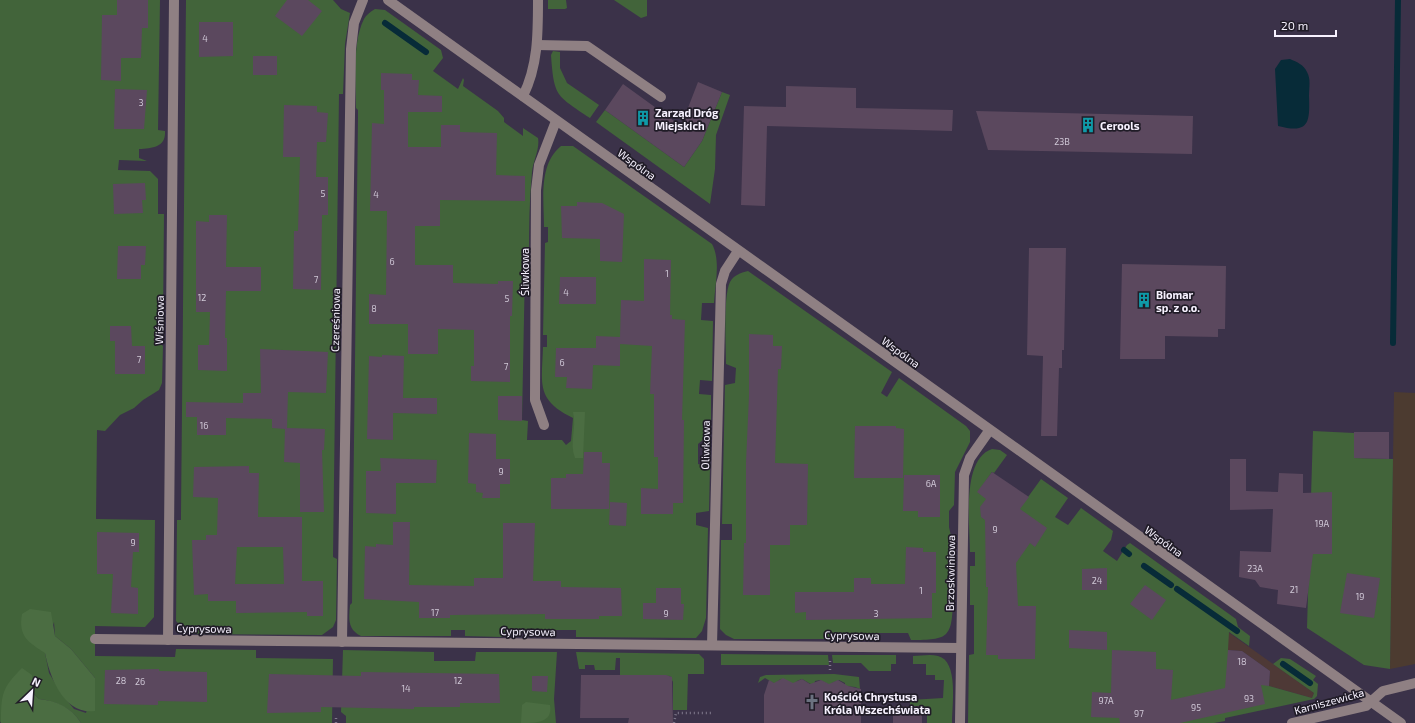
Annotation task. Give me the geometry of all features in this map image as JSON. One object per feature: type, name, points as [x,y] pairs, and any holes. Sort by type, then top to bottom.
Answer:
[{"type":"street","name":"Wiśniowa","points":[[168,640],[174,0]]},
{"type":"street","name":"Czereśniowa","points":[[342,642],[351,49],[354,23],[363,0]]},
{"type":"street","name":"Wspólna","points":[[388,0],[1401,723]]},
{"type":"street","points":[[522,96],[530,81],[538,45],[538,0]]},
{"type":"street","points":[[538,45],[587,46],[661,97]]},
{"type":"street","name":"Śliwkowa","points":[[544,425],[535,400],[536,190],[539,165],[556,121]]},
{"type":"street","name":"Oliwkowa","points":[[712,645],[721,284],[725,271],[738,251]]},
{"type":"street","name":"Brzoskwiniowa","points":[[960,723],[964,475],[970,458],[990,430]]},
{"type":"street","name":"Cyprysowa","points":[[95,639],[961,648]]},
{"type":"street","name":"Karniszewicka","points":[[1292,723],[1359,708],[1372,702],[1384,691],[1415,683]]},
{"type":"path","points":[[830,663],[830,670]]},
{"type":"path","points":[[674,723],[676,714],[712,713]]},
{"type":"path","points":[[336,717],[336,723]]},
{"type":"shaded area","points":[[1394,392],[1415,393],[1415,664],[1390,669]]},
{"type":"shaded area","points":[[1228,632],[1314,693],[1312,698],[1269,686],[1270,671],[1242,651],[1228,650]]},
{"type":"green space","points":[[0,0],[160,0],[158,130],[165,131],[165,136],[158,146],[139,149],[139,158],[147,161],[119,160],[118,170],[150,171],[158,179],[158,214],[164,214],[163,321],[160,330],[157,332],[157,341],[163,346],[162,383],[159,390],[143,400],[134,408],[120,415],[105,431],[97,430],[96,519],[155,520],[154,617],[145,627],[95,626],[95,656],[175,657],[176,649],[256,650],[256,658],[333,659],[332,723],[81,723],[73,713],[63,706],[51,701],[39,699],[32,692],[32,675],[0,723]],"holes":[[[54,622],[55,636],[71,649],[95,678],[86,713],[74,709],[61,693],[49,673],[45,653]]]},
{"type":"green space","points":[[186,0],[333,0],[341,9],[350,13],[345,44],[343,94],[339,94],[333,557],[337,559],[336,620],[333,627],[322,635],[189,634],[176,621],[177,520],[181,520]]},
{"type":"green space","points":[[548,0],[566,0],[567,8],[548,9]]},
{"type":"green space","points":[[614,0],[647,0],[647,16],[641,18]]},
{"type":"green space","points":[[375,9],[385,10],[441,50],[443,58],[433,71],[458,89],[463,78],[463,86],[498,111],[504,118],[504,122],[523,136],[523,128],[538,138],[538,146],[531,184],[529,266],[525,266],[522,420],[528,421],[527,440],[562,440],[566,445],[571,441],[573,418],[552,404],[543,389],[542,381],[543,347],[547,347],[547,335],[543,335],[545,243],[548,242],[548,227],[544,227],[543,195],[549,163],[561,146],[573,146],[712,244],[715,251],[717,265],[714,303],[702,303],[701,320],[713,321],[712,381],[700,380],[699,394],[711,395],[711,433],[698,444],[698,464],[710,467],[709,511],[696,513],[696,525],[708,528],[706,618],[702,631],[696,638],[576,637],[576,630],[506,630],[502,637],[465,636],[465,630],[451,630],[451,636],[361,636],[351,627],[349,614],[350,605],[352,603],[358,117],[358,110],[356,108],[356,51],[360,28],[364,19]]},
{"type":"green space","points":[[553,51],[560,52],[560,68],[567,83],[599,105],[590,118],[559,94],[552,69],[551,55]]},
{"type":"green space","points":[[722,92],[730,95],[716,135],[715,169],[710,204],[596,122],[605,110],[684,167],[702,141]]},
{"type":"green space","points":[[748,271],[892,372],[881,393],[887,397],[899,378],[966,426],[970,431],[970,442],[955,472],[954,505],[949,511],[949,527],[954,550],[954,580],[948,582],[948,598],[953,599],[949,629],[946,634],[941,637],[924,640],[911,640],[908,633],[846,633],[846,639],[734,639],[726,635],[720,629],[721,540],[732,540],[732,524],[722,524],[725,385],[735,383],[736,368],[726,364],[726,298],[730,282],[733,278]]},
{"type":"green space","points":[[573,412],[585,412],[583,458],[575,458],[573,452]]},
{"type":"green space","points":[[1313,431],[1354,433],[1354,458],[1393,459],[1390,669],[1364,665],[1307,628]]},
{"type":"green space","points":[[992,449],[1000,450],[1007,455],[994,473],[992,472],[978,492],[1028,497],[1041,479],[1068,498],[1055,517],[1068,525],[1081,508],[1113,531],[1111,540],[1103,551],[1117,561],[1127,545],[1130,543],[1236,619],[1238,627],[1250,636],[1249,646],[1229,632],[1228,650],[1254,677],[1269,686],[1312,698],[1314,693],[1273,664],[1281,658],[1290,659],[1316,676],[1313,680],[1318,684],[1317,696],[1314,699],[1225,718],[1225,721],[1214,723],[968,723],[969,655],[974,654],[974,605],[970,605],[970,566],[975,566],[975,552],[970,552],[969,494],[975,466],[982,455]]},
{"type":"green space","points":[[30,609],[51,612],[55,636],[71,649],[95,678],[95,711],[84,711],[75,707],[60,693],[47,663],[45,653],[29,642],[23,633],[21,622],[22,614]]},
{"type":"green space","points":[[343,650],[434,652],[434,661],[475,661],[476,652],[557,652],[554,699],[556,723],[346,723],[346,716],[341,712]]},
{"type":"green space","points":[[576,652],[699,654],[704,659],[704,674],[688,674],[687,710],[673,710],[673,682],[670,676],[620,675],[620,658],[616,658],[615,670],[595,670],[594,665],[585,665],[585,669],[579,669]]},
{"type":"green space","points":[[721,654],[828,655],[829,665],[721,665]]},
{"type":"green space","points":[[832,655],[896,655],[896,664],[891,664],[891,671],[869,671],[861,663],[833,663]]},
{"type":"green space","points":[[913,656],[938,656],[945,660],[949,666],[953,685],[952,723],[927,723],[927,713],[922,712],[922,706],[910,706],[910,700],[943,698],[944,680],[935,680],[935,675],[926,675],[926,664],[913,664]]},
{"type":"green space","points":[[22,668],[32,675],[32,692],[39,699],[58,703],[73,713],[81,723],[1,723],[1,705],[4,692],[10,681]]},
{"type":"green space","points":[[834,674],[859,677],[860,689],[845,686],[845,683],[839,680],[832,683],[832,686],[820,680],[815,681],[814,686],[802,679],[797,681],[795,685],[783,679],[779,680],[777,685],[765,678],[758,683],[760,677],[766,675]]},
{"type":"green space","points":[[526,702],[550,705],[549,715],[542,721],[521,723],[522,705]]},
{"type":"water","points":[[1290,59],[1304,67],[1309,80],[1308,119],[1306,124],[1302,127],[1296,128],[1278,126],[1275,69],[1281,60]]},
{"type":"building","points":[[117,0],[148,0],[148,28],[142,28],[141,58],[121,58],[121,81],[101,80],[102,15],[117,15]]},
{"type":"building","points":[[287,0],[308,0],[322,11],[302,36],[275,16]]},
{"type":"building","points":[[199,22],[233,22],[233,56],[199,57]]},
{"type":"building","points":[[253,56],[277,56],[277,75],[253,75]]},
{"type":"building","points":[[381,73],[412,74],[412,80],[419,80],[418,95],[442,96],[442,112],[408,112],[408,147],[441,147],[441,125],[460,125],[460,132],[497,133],[496,175],[525,176],[525,201],[440,200],[440,226],[415,226],[415,265],[453,265],[453,283],[498,284],[498,281],[513,281],[512,316],[510,316],[510,382],[471,381],[471,366],[474,366],[474,330],[438,329],[438,354],[408,354],[408,324],[369,324],[369,294],[386,295],[387,211],[370,211],[372,123],[384,124],[384,90],[381,90]]},
{"type":"building","name":"Zarząd Dróg Miejskich","points":[[698,82],[722,92],[702,141],[684,167],[605,110],[623,84],[681,126]]},
{"type":"building","points":[[786,86],[856,88],[856,108],[953,110],[952,131],[767,126],[765,206],[741,205],[744,106],[786,107]]},
{"type":"building","points":[[115,89],[147,90],[144,129],[114,129]]},
{"type":"building","points":[[284,105],[317,106],[317,112],[328,113],[326,142],[317,142],[316,177],[328,177],[328,215],[322,215],[321,290],[293,289],[294,231],[298,231],[300,157],[283,157]]},
{"type":"building","name":"Cerools","points":[[976,111],[1193,116],[1192,154],[988,150]]},
{"type":"building","points":[[145,183],[146,200],[142,200],[143,213],[114,214],[113,184]]},
{"type":"building","points":[[577,202],[602,203],[624,214],[622,262],[600,261],[600,239],[562,238],[561,206],[577,206]]},
{"type":"building","points":[[209,215],[227,215],[226,267],[261,267],[261,291],[226,291],[225,338],[227,338],[227,371],[198,370],[198,345],[209,345],[210,312],[196,312],[196,221],[209,222]]},
{"type":"building","points":[[118,246],[146,246],[145,265],[141,265],[141,279],[117,279]]},
{"type":"building","points":[[1029,248],[1066,248],[1064,350],[1062,350],[1062,368],[1059,368],[1057,436],[1041,436],[1043,356],[1027,355]]},
{"type":"building","points":[[644,259],[671,260],[670,315],[672,315],[672,319],[685,320],[682,420],[684,420],[683,503],[673,503],[673,514],[641,514],[641,488],[658,489],[658,457],[654,457],[654,394],[650,394],[652,346],[620,344],[620,366],[593,365],[592,389],[566,388],[567,377],[555,377],[556,348],[596,348],[596,336],[620,337],[621,300],[644,301]]},
{"type":"building","points":[[1122,264],[1226,266],[1225,329],[1218,329],[1218,337],[1165,336],[1165,359],[1120,359]]},
{"type":"building","points":[[560,277],[596,277],[596,304],[559,304]]},
{"type":"building","points":[[110,326],[131,326],[132,346],[145,346],[145,374],[115,374],[115,341],[110,341]]},
{"type":"building","points":[[749,334],[773,335],[773,346],[782,346],[781,369],[778,369],[775,463],[808,464],[807,525],[790,525],[790,545],[770,545],[770,595],[743,595],[744,543],[746,543]]},
{"type":"building","points":[[260,349],[328,352],[326,393],[288,392],[287,428],[325,429],[324,450],[322,450],[324,512],[300,512],[300,463],[284,462],[285,429],[272,428],[272,419],[226,418],[226,435],[197,435],[197,417],[186,417],[186,402],[243,403],[243,393],[261,393]]},
{"type":"building","points":[[382,355],[404,356],[403,398],[437,398],[437,414],[393,413],[393,440],[367,439],[369,356],[382,357]]},
{"type":"building","points":[[498,396],[522,396],[522,421],[498,420]]},
{"type":"building","points":[[855,426],[896,426],[896,428],[904,429],[903,478],[854,478]]},
{"type":"building","points":[[1354,432],[1389,432],[1389,459],[1354,458]]},
{"type":"building","points":[[469,433],[496,434],[496,459],[510,459],[510,484],[500,484],[500,498],[482,498],[483,493],[476,492],[476,484],[468,483]]},
{"type":"building","points":[[584,452],[602,452],[602,463],[610,463],[609,509],[551,509],[551,478],[566,478],[566,474],[583,474]]},
{"type":"building","points":[[380,458],[437,460],[436,483],[396,483],[396,514],[366,513],[366,471],[381,471]]},
{"type":"building","points":[[1230,459],[1246,459],[1246,491],[1278,492],[1279,473],[1303,474],[1303,493],[1332,492],[1332,554],[1313,554],[1306,608],[1277,604],[1278,590],[1260,587],[1255,580],[1239,577],[1240,551],[1271,552],[1273,509],[1230,510]]},
{"type":"building","points":[[249,466],[249,473],[259,473],[258,517],[302,517],[302,581],[323,581],[323,616],[307,616],[307,612],[236,613],[236,601],[208,601],[208,594],[194,595],[192,540],[206,540],[206,535],[217,535],[218,498],[193,497],[194,467]],"holes":[[[237,547],[283,547],[284,584],[235,584]]]},
{"type":"building","points":[[992,472],[1029,497],[1020,509],[1047,528],[1035,547],[1030,543],[1016,563],[1018,606],[1036,606],[1035,659],[998,659],[998,655],[986,655],[988,587],[986,587],[985,520],[981,517],[980,507],[986,499],[977,492]]},
{"type":"building","points":[[904,475],[940,475],[940,517],[918,517],[918,511],[903,511]]},
{"type":"building","points":[[610,502],[627,503],[626,526],[609,525]]},
{"type":"building","points":[[393,522],[410,522],[409,585],[474,586],[474,578],[503,578],[503,523],[535,523],[533,581],[561,581],[561,587],[621,588],[622,616],[599,616],[599,619],[545,619],[545,614],[450,615],[450,618],[419,618],[419,602],[364,599],[365,546],[376,547],[376,544],[393,545]]},
{"type":"building","points":[[97,532],[139,533],[139,552],[133,552],[131,587],[138,588],[138,614],[111,613],[113,574],[97,574]]},
{"type":"building","points":[[906,547],[923,548],[923,552],[936,552],[936,593],[932,593],[932,618],[806,620],[806,612],[795,613],[795,592],[854,592],[854,578],[871,578],[871,584],[905,584]]},
{"type":"building","points":[[1107,568],[1107,590],[1082,590],[1082,569]]},
{"type":"building","points":[[1347,573],[1380,578],[1374,618],[1340,613]]},
{"type":"building","points":[[1145,585],[1166,600],[1152,620],[1130,604]]},
{"type":"building","points":[[656,588],[681,588],[681,604],[684,604],[683,620],[643,619],[643,603],[656,603]]},
{"type":"building","points":[[1069,630],[1107,632],[1107,650],[1069,648]]},
{"type":"building","points":[[1112,650],[1156,652],[1156,669],[1173,670],[1171,700],[1225,688],[1228,650],[1242,651],[1270,671],[1269,686],[1261,685],[1265,704],[1180,723],[1120,723],[1119,718],[1091,717],[1092,692],[1111,693]]},
{"type":"building","points":[[159,669],[159,671],[207,672],[207,702],[158,701],[158,705],[104,704],[105,670]]},
{"type":"building","points":[[361,672],[499,674],[500,703],[460,703],[460,707],[414,707],[414,709],[321,707],[321,712],[267,713],[269,674],[361,676]]},
{"type":"building","points":[[581,675],[666,675],[672,677],[673,723],[628,723],[629,718],[580,718]]},
{"type":"building","points":[[532,676],[548,676],[547,692],[532,691]]},
{"type":"building","name":"Kościół Chrystusa Króla Wszechświata","points":[[783,678],[793,683],[802,679],[810,684],[821,680],[829,684],[838,680],[848,686],[861,689],[861,723],[764,723],[764,695],[769,680],[774,683]]},
{"type":"building","points":[[893,706],[922,706],[922,723],[893,723]]},
{"type":"waterway","points":[[1393,343],[1398,0]]},
{"type":"waterway","points":[[385,23],[426,52]]},
{"type":"waterway","points":[[1124,550],[1129,554]]},
{"type":"waterway","points":[[1144,566],[1171,585]]},
{"type":"waterway","points":[[1177,589],[1237,631]]},
{"type":"waterway","points":[[1283,664],[1310,683]]},
{"type":"place","name":"Zarząd Dróg Miejskich","points":[[643,118]]},
{"type":"place","name":"Cerools","points":[[1088,125]]},
{"type":"place","name":"Biomar sp. z o.o.","points":[[1144,300]]},
{"type":"place","name":"Kościół Chrystusa Króla Wszechświata","points":[[812,702]]}]
